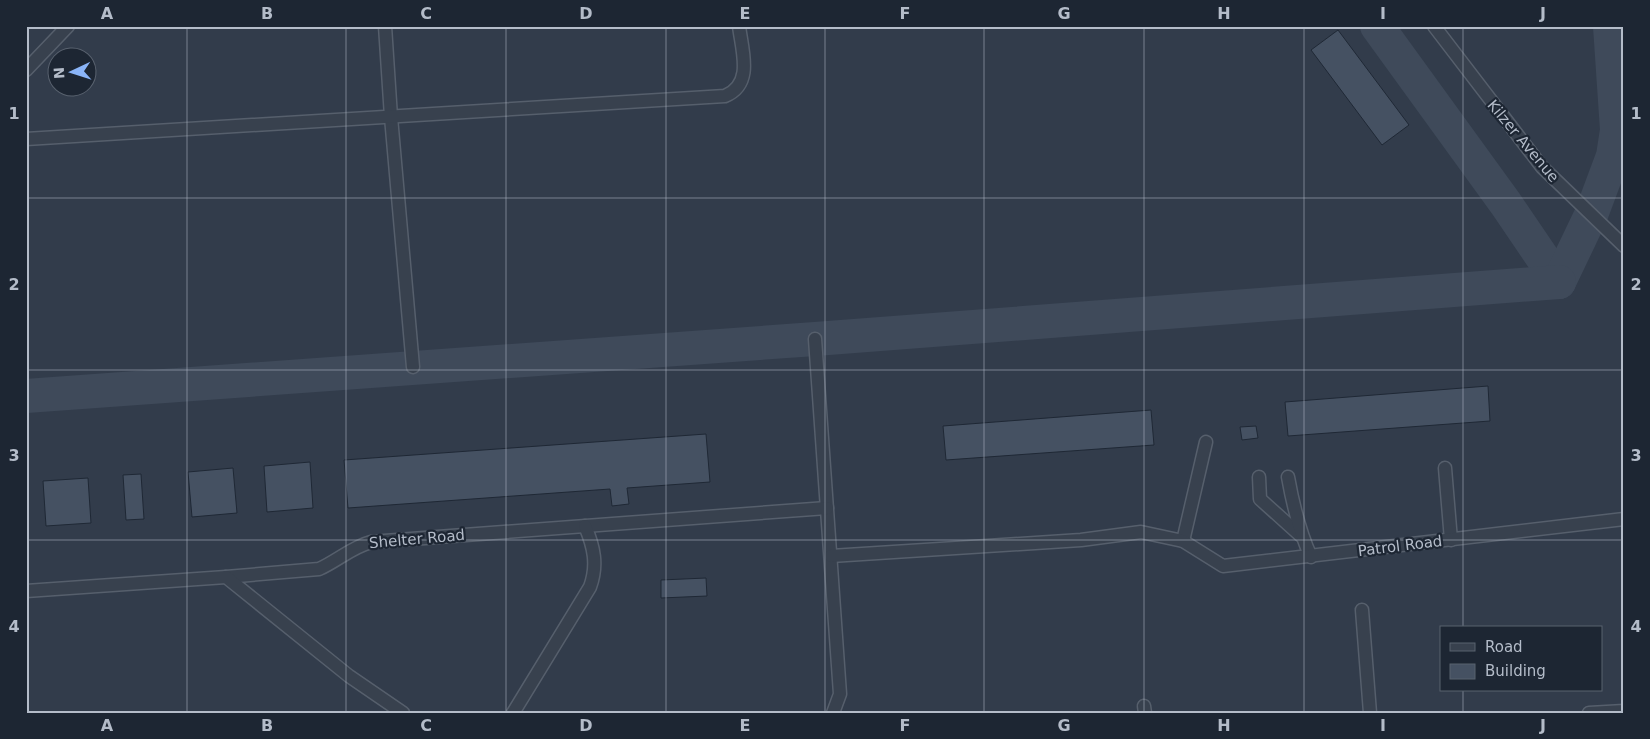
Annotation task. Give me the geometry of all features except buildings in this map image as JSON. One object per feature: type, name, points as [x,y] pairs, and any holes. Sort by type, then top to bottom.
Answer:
[{"type":"lane","points":[[26,70],[68,26]]},
{"type":"lane","points":[[385,26],[413,367]]},
{"type":"lane","points":[[26,138],[726,96],[740,86],[744,74],[739,26]]},
{"type":"lane","name":"Kilzer Avenue","points":[[1434,26],[1542,167],[1624,246]]},
{"type":"lane","points":[[815,339],[840,694],[833,713]]},
{"type":"lane","points":[[1183,541],[1206,442]]},
{"type":"lane","points":[[1445,468],[1451,540]]},
{"type":"lane","points":[[1259,477],[1260,499],[1301,537]]},
{"type":"lane","points":[[1288,477],[1301,537],[1311,557]]},
{"type":"lane","name":"Shelter Road","points":[[26,591],[319,569],[361,545],[371,542],[827,508]]},
{"type":"lane","name":"Patrol Road","points":[[830,556],[1081,540],[1141,532],[1183,541],[1223,566],[1624,519]]},
{"type":"lane","points":[[513,713],[590,587],[595,571],[595,553],[585,526]]},
{"type":"lane","points":[[226,577],[349,676],[403,713]]},
{"type":"lane","points":[[1362,610],[1370,713]]},
{"type":"lane","points":[[1589,713],[1624,711]]},
{"type":"shaded area","points":[[26,26],[1624,26],[1624,713],[26,713]]},
{"type":"taxiway","points":[[1377,26],[1506,204],[1559,282]]},
{"type":"taxiway","points":[[1559,282],[1591,215],[1613,156],[1617,130],[1610,26]]},
{"type":"taxiway","points":[[26,396],[815,339],[1559,282]]}]
